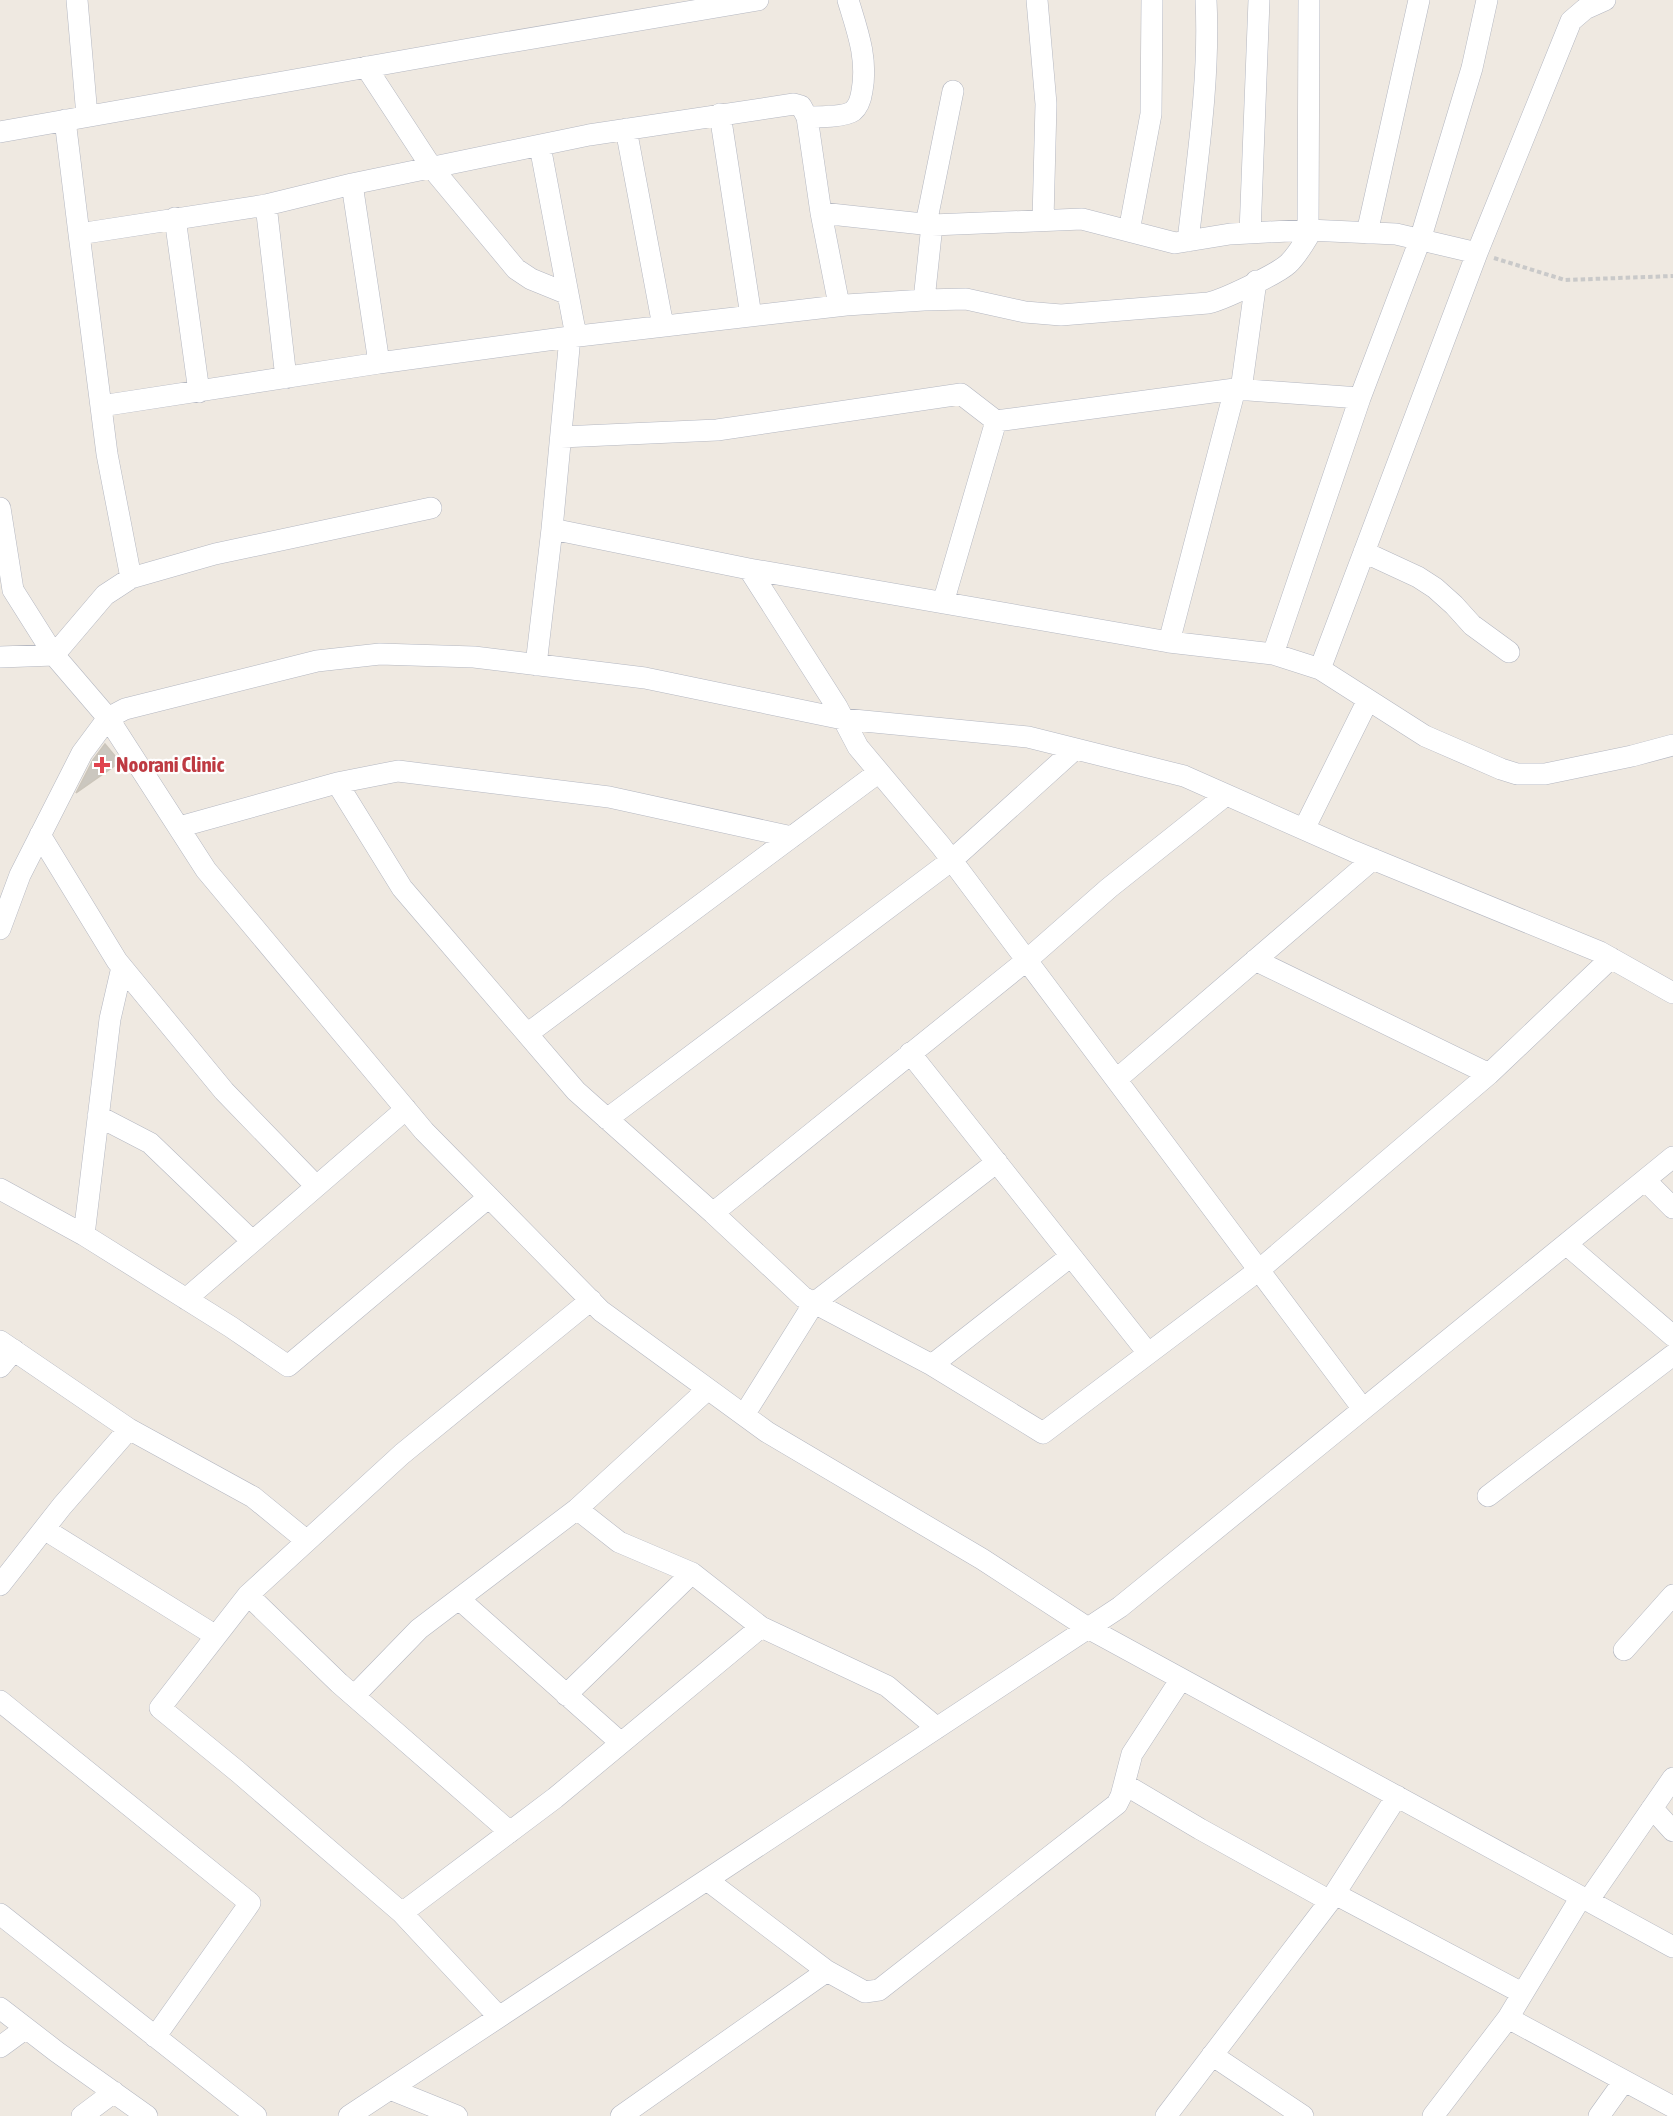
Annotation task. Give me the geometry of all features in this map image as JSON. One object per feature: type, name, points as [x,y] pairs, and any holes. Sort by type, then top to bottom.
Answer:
[{"type":"street","points":[[77,0],[87,116]]},
{"type":"street","points":[[0,132],[712,4],[758,0]]},
{"type":"street","points":[[807,117],[848,114],[857,107],[861,98],[865,60],[848,0]]},
{"type":"street","points":[[1037,0],[1046,104],[1043,220]]},
{"type":"street","points":[[1129,231],[1151,114],[1152,0]]},
{"type":"street","points":[[1188,241],[1202,113],[1206,0]]},
{"type":"street","points":[[1250,233],[1259,0]]},
{"type":"street","points":[[101,406],[573,336],[839,306],[966,299],[1025,312],[1061,315],[1208,303],[1223,298],[1288,264],[1310,230],[1309,0]]},
{"type":"street","points":[[1367,232],[1419,0]]},
{"type":"street","points":[[1274,654],[1360,398],[1420,240],[1472,68],[1487,0]]},
{"type":"street","points":[[1320,669],[1477,253],[1571,21],[1585,9],[1605,0]]},
{"type":"street","points":[[366,67],[432,168],[516,269],[531,279],[568,294]]},
{"type":"street","points":[[924,300],[929,225],[953,91]]},
{"type":"street","points":[[79,234],[266,205],[352,184],[626,129],[794,104],[801,106],[807,117],[821,213],[839,306]]},
{"type":"street","points":[[720,114],[751,316]]},
{"type":"street","points":[[65,120],[107,454],[131,578]]},
{"type":"street","points":[[626,129],[663,326]]},
{"type":"street","points":[[536,665],[573,336],[568,294],[540,146]]},
{"type":"street","points":[[352,184],[379,363]]},
{"type":"street","points":[[266,205],[286,378]]},
{"type":"street","points":[[821,213],[929,225],[1082,219],[1175,243],[1218,235],[1250,233],[1310,230],[1367,232],[1396,234],[1477,253]]},
{"type":"street","points":[[175,218],[199,392]]},
{"type":"street","points":[[1169,642],[1238,389],[1256,281]]},
{"type":"street","points":[[561,437],[717,430],[962,394],[996,421],[1238,389],[1360,398]]},
{"type":"street","points":[[943,603],[996,421]]},
{"type":"street","points":[[0,508],[13,590],[54,655],[108,718],[206,870],[424,1131],[601,1311],[767,1432],[982,1559],[1088,1628],[1673,1947]]},
{"type":"street","points":[[0,657],[54,655],[105,595],[131,578],[215,554],[431,508]]},
{"type":"street","points":[[552,529],[749,569],[943,603],[1169,642],[1274,654],[1320,669],[1425,736],[1501,770],[1516,774],[1545,774],[1673,745]]},
{"type":"street","points":[[1364,552],[1435,588],[1472,625],[1509,652]]},
{"type":"street","points":[[749,569],[843,719],[858,747],[952,860],[1363,1409]]},
{"type":"street","points":[[0,929],[20,875],[40,835],[82,753],[108,718],[125,709],[317,661],[380,654],[474,657],[645,678],[843,719],[1028,737],[1184,776],[1373,859],[1611,958],[1673,993]]},
{"type":"street","points":[[1304,829],[1368,700]]},
{"type":"street","points":[[607,1119],[952,860],[1075,749]]},
{"type":"street","points":[[179,827],[337,783],[398,771],[609,797],[792,837]]},
{"type":"street","points":[[527,1034],[879,772]]},
{"type":"street","points":[[337,783],[402,888],[576,1092],[713,1213],[803,1297],[932,1365],[1043,1432],[1259,1270],[1489,1074],[1611,958]]},
{"type":"street","points":[[713,1213],[1027,960],[1109,888],[1226,795]]},
{"type":"street","points":[[40,835],[122,967],[224,1091],[316,1186]]},
{"type":"street","points":[[1117,1079],[1373,859]]},
{"type":"street","points":[[1255,960],[1489,1074]]},
{"type":"street","points":[[84,1235],[110,1019],[122,967]]},
{"type":"street","points":[[910,1053],[1148,1353]]},
{"type":"street","points":[[186,1299],[406,1108]]},
{"type":"street","points":[[98,1116],[150,1143],[252,1241]]},
{"type":"street","points":[[349,2116],[1119,1607],[1673,1157]]},
{"type":"street","points":[[744,1415],[814,1303],[997,1162]]},
{"type":"street","points":[[1645,1180],[1673,1208]]},
{"type":"street","points":[[0,1189],[84,1235],[288,1366],[489,1197]]},
{"type":"street","points":[[1566,1244],[1673,1336]]},
{"type":"street","points":[[932,1365],[1071,1256]]},
{"type":"street","points":[[500,2017],[402,1913],[160,1708],[248,1595],[402,1454],[591,1300]]},
{"type":"street","points":[[0,1367],[7,1346],[129,1429],[253,1497],[307,1541]]},
{"type":"street","points":[[1488,1496],[1673,1355]]},
{"type":"street","points":[[354,1696],[419,1629],[577,1509],[708,1389]]},
{"type":"street","points":[[0,1586],[44,1529],[129,1429]]},
{"type":"street","points":[[577,1509],[619,1542],[692,1572],[761,1627],[887,1686],[938,1728]]},
{"type":"street","points":[[44,1529],[216,1636]]},
{"type":"street","points":[[566,1695],[692,1572]]},
{"type":"street","points":[[248,1595],[354,1696],[510,1832]]},
{"type":"street","points":[[1624,1650],[1673,1595]]},
{"type":"street","points":[[459,1599],[621,1743]]},
{"type":"street","points":[[402,1913],[555,1798],[761,1627]]},
{"type":"street","points":[[707,1880],[827,1971],[865,1992],[879,1990],[1117,1804],[1132,1754],[1181,1679]]},
{"type":"street","points":[[0,1701],[250,1903],[155,2037]]},
{"type":"street","points":[[1432,2116],[1508,2018],[1522,1993],[1585,1899],[1673,1778]]},
{"type":"street","points":[[1124,1784],[1200,1828],[1522,1993]]},
{"type":"street","points":[[1166,2116],[1332,1897],[1397,1796]]},
{"type":"street","points":[[1652,1808],[1673,1831]]},
{"type":"street","points":[[0,1914],[256,2116]]},
{"type":"street","points":[[621,2116],[827,1971]]},
{"type":"street","points":[[0,2008],[147,2116]]},
{"type":"street","points":[[1508,2018],[1624,2081],[1666,2109]]},
{"type":"street","points":[[0,2047],[26,2028]]},
{"type":"street","points":[[1212,2055],[1303,2116]]},
{"type":"street","points":[[1599,2116],[1624,2081]]},
{"type":"street","points":[[390,2089],[457,2116]]},
{"type":"street","points":[[82,2116],[114,2092]]},
{"type":"path","points":[[1477,253],[1565,280],[1673,276]]},
{"type":"building","points":[[105,744],[120,762],[76,793],[93,760]]},
{"type":"place","name":"Noorani Clinic","points":[[102,765]]}]
